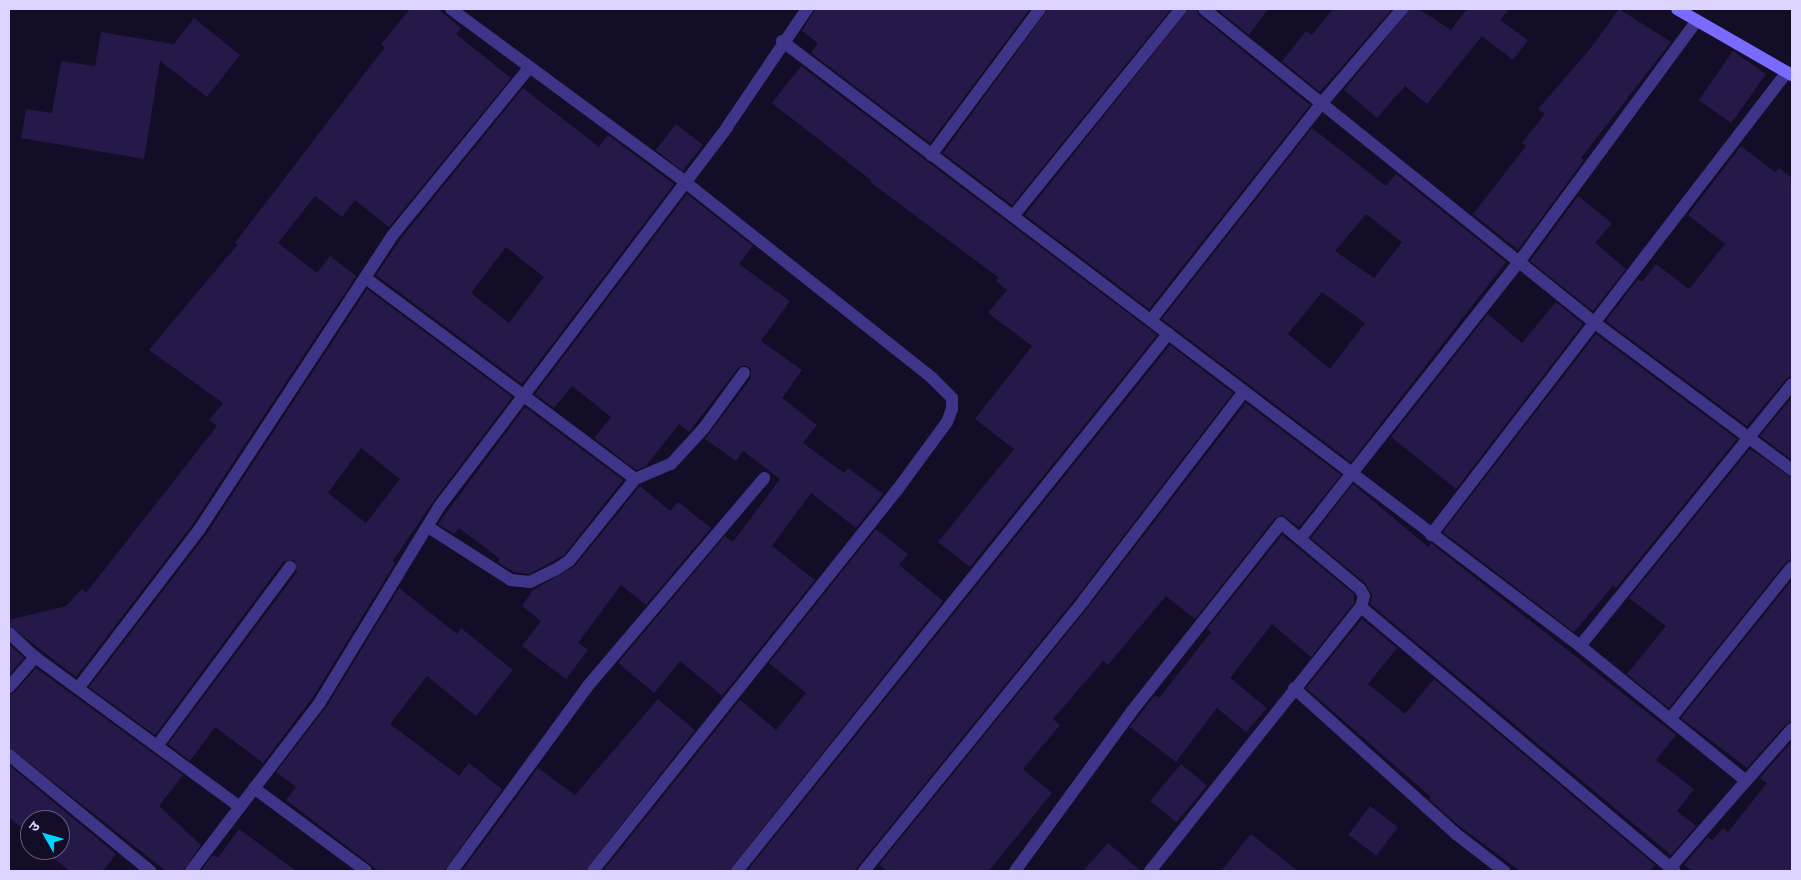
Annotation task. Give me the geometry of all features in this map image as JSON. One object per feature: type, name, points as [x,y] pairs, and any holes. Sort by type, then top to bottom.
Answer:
[{"type":"street","points":[[452,9],[686,183],[932,378],[952,398],[952,408],[936,439],[593,871]]},
{"type":"street","points":[[191,871],[320,702],[439,508],[686,183],[727,127],[782,41],[807,9]]},
{"type":"street","points":[[931,155],[1040,9]]},
{"type":"street","points":[[1014,215],[1180,9]]},
{"type":"street","points":[[1204,9],[1595,323],[1792,470]]},
{"type":"street","points":[[1151,320],[1320,104],[1402,9]]},
{"type":"street","points":[[1431,535],[1790,73],[1677,9]]},
{"type":"street","points":[[1300,539],[1519,262],[1697,21]]},
{"type":"street","points":[[782,41],[931,155],[1014,215],[1243,393],[1354,473],[1431,535],[1580,646],[1671,718],[1746,781]]},
{"type":"street","points":[[79,687],[199,530],[367,279],[392,236],[530,67]]},
{"type":"street","points":[[367,279],[635,479]]},
{"type":"street","points":[[737,871],[1168,334]]},
{"type":"street","points":[[428,527],[511,580],[530,582],[569,561],[635,479],[670,464],[704,428],[744,373]]},
{"type":"street","points":[[1580,646],[1750,439],[1792,384]]},
{"type":"street","points":[[864,871],[1089,593],[1243,393]]},
{"type":"street","points":[[452,871],[587,687],[764,478]]},
{"type":"street","points":[[1015,871],[1132,710],[1281,523],[1360,589],[1364,596],[1361,608],[1294,688],[1150,871]]},
{"type":"street","points":[[157,746],[290,567]]},
{"type":"street","points":[[1671,718],[1792,567]]},
{"type":"street","points":[[1361,608],[1673,870],[1746,781],[1792,729]]},
{"type":"street","points":[[9,633],[35,656],[240,807]]},
{"type":"street","points":[[9,687],[35,656]]},
{"type":"street","points":[[1294,688],[1456,834],[1504,871]]},
{"type":"street","points":[[9,756],[150,871]]},
{"type":"street","points":[[254,788],[366,871]]},
{"type":"building","points":[[410,9],[438,9],[461,28],[456,34],[511,78],[389,227],[355,200],[342,217],[315,196],[278,243],[317,273],[330,256],[356,276],[192,525],[76,677],[9,625],[9,620],[66,606],[82,589],[86,593],[217,426],[209,420],[223,403],[149,350],[238,244],[235,243],[385,47],[381,44]]},
{"type":"building","points":[[815,9],[1030,9],[930,143],[811,53],[818,43],[802,31]]},
{"type":"building","points":[[1048,9],[1171,9],[1012,205],[943,153]]},
{"type":"building","points":[[1189,9],[1196,9],[1199,15],[1310,105],[1149,309],[1025,215]]},
{"type":"building","points":[[1217,9],[1268,9],[1249,35]]},
{"type":"building","points":[[1333,9],[1392,9],[1320,92],[1282,61],[1306,31],[1312,35]]},
{"type":"building","points":[[1410,9],[1419,9],[1451,30],[1467,9],[1509,9],[1500,20],[1528,40],[1513,60],[1482,36],[1427,104],[1405,86],[1377,118],[1344,90]]},
{"type":"building","points":[[1619,9],[1671,42],[1581,158],[1584,160],[1518,250],[1473,214],[1526,146],[1522,143],[1545,114],[1538,109],[1590,49]]},
{"type":"building","points":[[194,18],[240,55],[207,97],[160,61],[144,159],[21,138],[26,109],[52,113],[61,61],[95,66],[101,32],[174,44]]},
{"type":"building","points":[[1733,51],[1766,74],[1731,123],[1699,100]]},
{"type":"building","points":[[801,66],[1157,335],[970,567],[938,542],[1014,449],[975,419],[1032,346],[988,313],[1007,290],[996,281],[998,277],[870,182],[871,180],[772,103]]},
{"type":"building","points":[[523,88],[599,147],[608,135],[674,184],[522,384],[376,275],[402,237]],"holes":[[[506,247],[544,277],[509,323],[471,293]]]},
{"type":"building","points":[[676,124],[703,145],[682,171],[656,150]]},
{"type":"building","points":[[1312,128],[1386,186],[1396,174],[1506,262],[1351,462],[1162,319]],"holes":[[[1366,214],[1402,242],[1374,278],[1335,251]],[[1322,292],[1365,323],[1330,369],[1288,334]]]},
{"type":"building","points":[[1741,146],[1775,172],[1779,168],[1792,178],[1792,376],[1786,379],[1747,426],[1606,321],[1638,279],[1642,282],[1656,264],[1689,289],[1725,244],[1688,215]]},
{"type":"building","points":[[687,194],[753,246],[739,264],[790,301],[761,341],[802,370],[782,398],[817,425],[803,443],[844,473],[848,468],[883,494],[856,528],[811,493],[772,546],[815,580],[722,696],[680,661],[654,693],[618,663],[725,536],[733,542],[780,479],[743,451],[736,461],[705,439],[751,378],[751,369],[745,365],[738,368],[689,432],[679,424],[646,466],[636,470],[594,438],[611,417],[572,386],[554,408],[535,394]]},
{"type":"building","points":[[1578,196],[1612,223],[1595,243],[1626,269],[1593,311],[1530,261]]},
{"type":"building","points":[[367,289],[512,397],[432,503],[393,561],[395,563],[313,697],[263,763],[215,727],[190,761],[168,744],[297,572],[294,560],[283,562],[155,735],[89,687],[206,535]],"holes":[[[361,448],[400,479],[366,523],[328,493]]]},
{"type":"building","points":[[1556,302],[1583,324],[1456,489],[1391,437],[1488,314],[1522,343]]},
{"type":"building","points":[[1596,334],[1737,439],[1616,588],[1613,586],[1574,632],[1443,532]]},
{"type":"building","points":[[1170,345],[1233,393],[1078,595],[854,871],[747,871]]},
{"type":"building","points":[[1792,397],[1792,460],[1760,436]]},
{"type":"building","points":[[1246,403],[1341,475],[1299,527],[1283,515],[1275,518],[1195,619],[1166,596],[1108,665],[1103,661],[1053,719],[1060,725],[1023,769],[1052,793],[989,871],[887,871],[879,865],[1090,605]]},
{"type":"building","points":[[525,407],[623,480],[564,555],[529,574],[514,572],[498,562],[500,559],[459,528],[454,534],[438,524]]},
{"type":"building","points":[[1750,449],[1792,478],[1792,559],[1786,562],[1669,708],[1627,674],[1666,626],[1629,598]]},
{"type":"building","points":[[1353,484],[1428,547],[1431,543],[1676,735],[1656,760],[1694,789],[1677,811],[1696,826],[1671,855],[1370,604],[1372,595],[1365,583],[1311,538]]},
{"type":"building","points":[[640,486],[670,511],[678,502],[711,528],[646,605],[621,585],[578,643],[588,650],[566,679],[522,646],[541,621],[522,606],[533,590],[575,566]]},
{"type":"building","points":[[876,529],[908,554],[899,565],[943,601],[729,871],[603,871],[740,700],[776,730],[806,693],[769,663]]},
{"type":"building","points":[[1282,535],[1354,594],[1354,603],[1311,657],[1272,624],[1230,678],[1267,708],[1246,732],[1217,708],[1176,762],[1130,727],[1155,695],[1159,698],[1211,632],[1207,629]]},
{"type":"building","points":[[1792,580],[1792,721],[1786,724],[1747,768],[1681,718]]},
{"type":"building","points":[[399,588],[457,634],[461,628],[513,670],[476,716],[427,676],[390,724],[459,776],[469,763],[502,789],[444,871],[379,871],[286,800],[296,787],[276,772],[327,706]]},
{"type":"building","points":[[1362,619],[1397,648],[1368,684],[1405,714],[1434,679],[1655,865],[1650,871],[1520,871],[1458,825],[1429,799],[1431,797],[1306,688]]},
{"type":"building","points":[[9,644],[24,658],[9,675]]},
{"type":"building","points":[[36,668],[183,775],[159,806],[201,845],[183,871],[166,871],[9,747],[9,695],[15,692]]},
{"type":"building","points":[[658,699],[695,730],[585,871],[462,871],[538,768],[575,795]]},
{"type":"building","points":[[1792,741],[1792,871],[1692,871],[1684,865],[1708,837],[1712,840],[1723,828],[1728,832],[1767,783],[1760,778]]},
{"type":"building","points":[[1181,764],[1207,786],[1176,823],[1150,801]]},
{"type":"building","points":[[9,765],[63,810],[20,810],[20,826],[9,817]]},
{"type":"building","points":[[1370,806],[1398,827],[1376,856],[1348,835]]},
{"type":"building","points":[[70,816],[116,854],[103,871],[70,871],[55,860],[70,860]]},
{"type":"building","points":[[239,829],[296,871],[201,871],[213,855],[218,858]]},
{"type":"building","points":[[1251,834],[1298,871],[1221,871]]},
{"type":"building","points":[[1108,843],[1141,871],[1083,871]]}]
